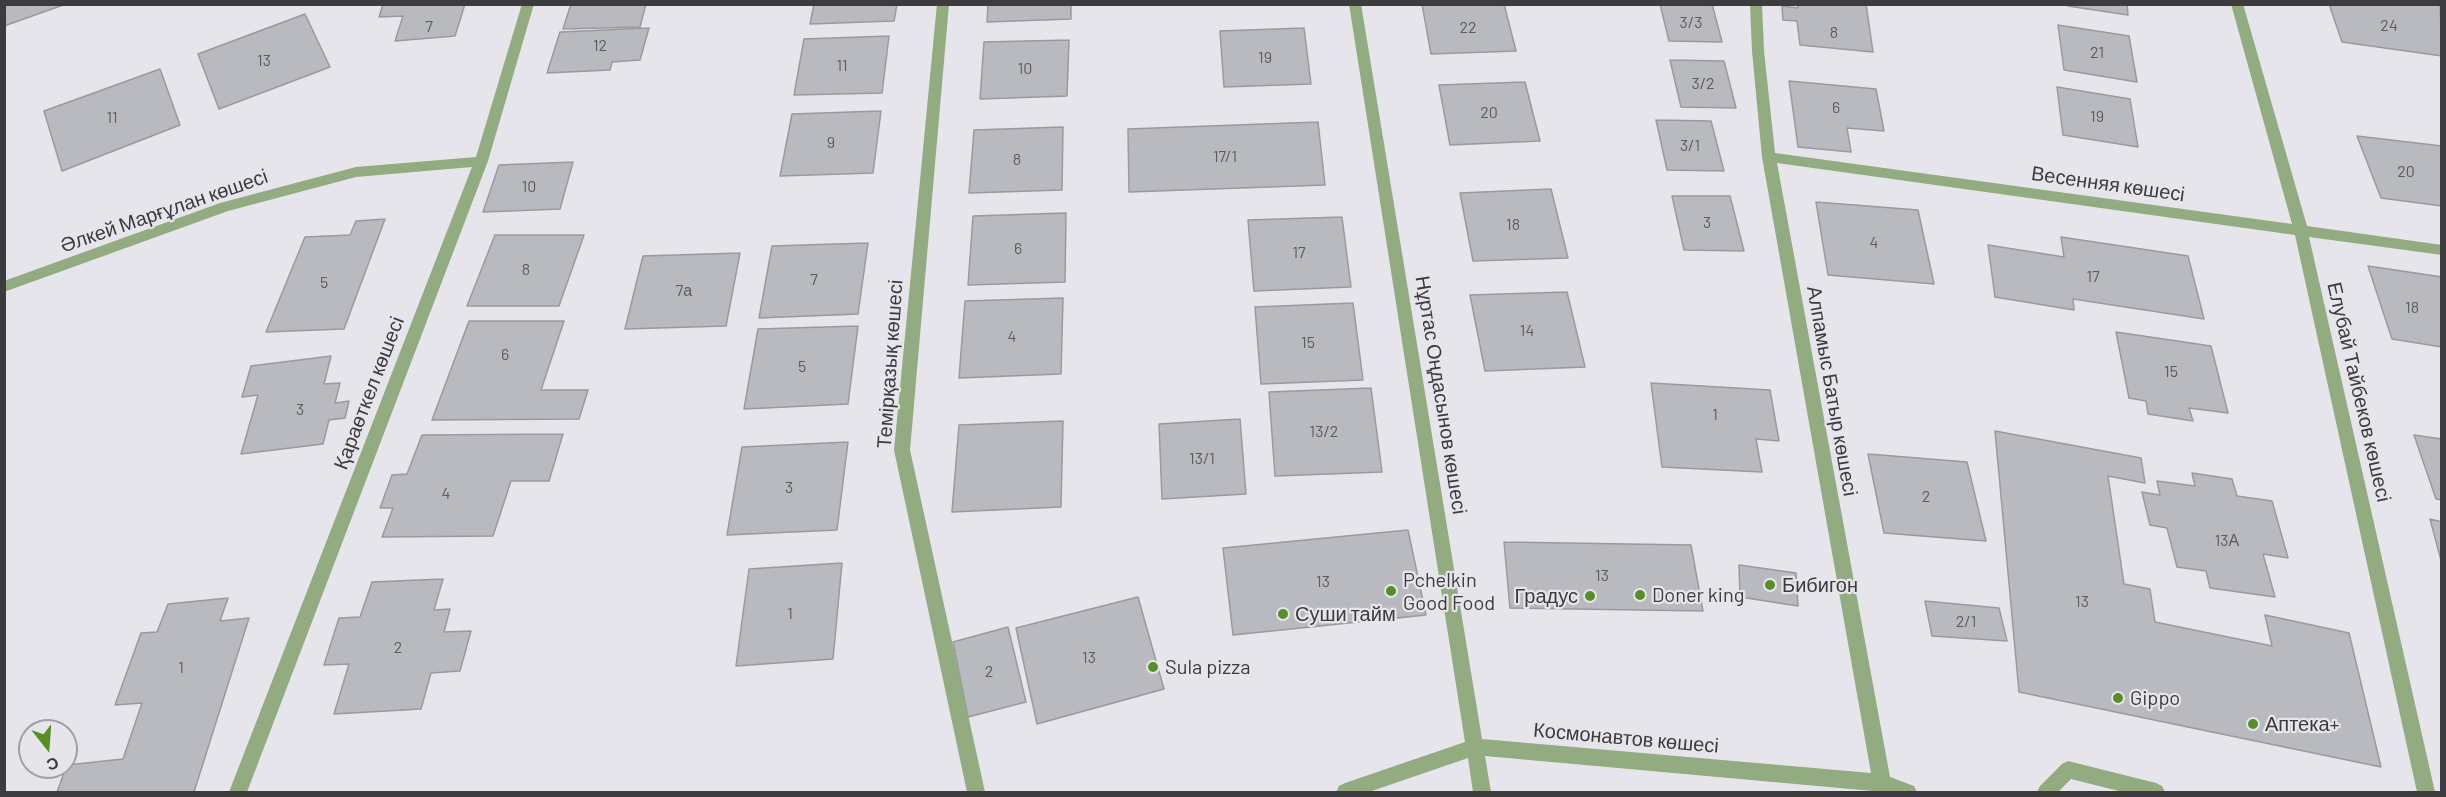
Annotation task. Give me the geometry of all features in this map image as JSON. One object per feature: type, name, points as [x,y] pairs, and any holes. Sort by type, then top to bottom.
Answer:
[{"type":"street","name":"Қараөткел көшесі","points":[[238,792],[481,161],[528,4]]},
{"type":"street","name":"Темірқазық көшесі","points":[[943,4],[902,450],[976,792]]},
{"type":"street","name":"Нұртас Оңдасынов көшесі","points":[[1355,4],[1482,792]]},
{"type":"street","name":"Алпамыс Батыр көшесі","points":[[1756,4],[1758,51],[1769,157],[1882,783]]},
{"type":"street","name":"Елубай Тайбеков көшесі","points":[[2237,4],[2301,230],[2426,792]]},
{"type":"street","name":"Весенняя көшесі","points":[[1769,157],[2442,250]]},
{"type":"street","name":"Әлкей Марғұлан көшесі","points":[[4,287],[225,207],[345,174],[481,161]]},
{"type":"street","name":"Космонавтов көшесі","points":[[1345,792],[1475,747],[1882,783],[1908,792]]},
{"type":"street","points":[[2046,792],[2068,770],[2156,792]]},
{"type":"building","points":[[4,4],[66,4],[4,26]]},
{"type":"building","points":[[383,4],[465,4],[455,36],[395,41],[403,16],[379,17]]},
{"type":"building","points":[[571,4],[646,4],[640,27],[563,29]]},
{"type":"building","points":[[814,4],[897,4],[894,21],[810,24]]},
{"type":"building","points":[[988,4],[1071,4],[1071,19],[987,22]]},
{"type":"building","points":[[1422,4],[1504,4],[1516,51],[1431,54]]},
{"type":"building","points":[[1660,4],[1712,4],[1722,42],[1669,41]]},
{"type":"building","points":[[1798,4],[1866,4],[1873,52],[1800,45],[1797,21],[1783,20],[1782,6],[1798,8]]},
{"type":"building","points":[[2068,4],[2127,4],[2128,15],[2068,6]]},
{"type":"building","points":[[2329,4],[2440,4],[2442,56],[2342,42]]},
{"type":"building","points":[[305,14],[330,67],[219,109],[198,54]]},
{"type":"building","points":[[2058,25],[2129,36],[2137,82],[2064,70]]},
{"type":"building","points":[[649,28],[640,60],[612,62],[610,70],[547,73],[560,32]]},
{"type":"building","points":[[1304,28],[1311,84],[1224,87],[1220,31]]},
{"type":"building","points":[[889,36],[882,93],[794,95],[804,39]]},
{"type":"building","points":[[1069,40],[1067,96],[980,99],[984,42]]},
{"type":"building","points":[[1670,60],[1724,61],[1736,108],[1681,107]]},
{"type":"building","points":[[160,69],[180,125],[62,171],[44,111]]},
{"type":"building","points":[[1789,81],[1876,89],[1884,131],[1847,128],[1851,152],[1798,147]]},
{"type":"building","points":[[1525,82],[1540,141],[1450,145],[1439,85]]},
{"type":"building","points":[[2057,87],[2130,99],[2138,147],[2063,135]]},
{"type":"building","points":[[881,111],[873,173],[780,176],[792,114]]},
{"type":"building","points":[[1656,120],[1711,121],[1724,171],[1667,170]]},
{"type":"building","points":[[1318,122],[1325,185],[1129,192],[1128,129]]},
{"type":"building","points":[[1063,127],[1062,190],[969,193],[974,130]]},
{"type":"building","points":[[2357,136],[2442,146],[2442,206],[2381,198]]},
{"type":"building","points":[[573,162],[560,209],[483,212],[499,165]]},
{"type":"building","points":[[1551,189],[1568,258],[1473,261],[1460,193]]},
{"type":"building","points":[[1672,196],[1730,196],[1744,251],[1684,250]]},
{"type":"building","points":[[1816,202],[1918,210],[1934,284],[1828,275]]},
{"type":"building","points":[[1066,213],[1065,282],[968,285],[973,216]]},
{"type":"building","points":[[1342,217],[1351,287],[1254,291],[1248,220]]},
{"type":"building","points":[[385,219],[344,329],[266,332],[305,237],[350,235],[356,221]]},
{"type":"building","points":[[495,235],[584,235],[559,306],[467,306]]},
{"type":"building","points":[[2061,237],[2188,256],[2204,319],[2073,299],[2074,310],[1995,297],[1988,245],[2064,257]]},
{"type":"building","points":[[868,243],[858,314],[759,318],[772,246]]},
{"type":"building","points":[[740,253],[726,326],[625,329],[643,256]]},
{"type":"building","points":[[2368,266],[2442,277],[2442,347],[2392,339]]},
{"type":"building","points":[[1567,292],[1585,367],[1485,371],[1470,295]]},
{"type":"building","points":[[1063,298],[1061,374],[959,378],[965,301]]},
{"type":"building","points":[[1353,303],[1363,380],[1261,384],[1255,307]]},
{"type":"building","points":[[469,321],[564,321],[541,390],[588,390],[579,419],[432,420]]},
{"type":"building","points":[[858,326],[848,404],[744,409],[758,329]]},
{"type":"building","points":[[2116,332],[2211,346],[2228,413],[2189,408],[2193,421],[2148,414],[2146,401],[2129,398]]},
{"type":"building","points":[[331,356],[324,384],[340,383],[335,403],[349,401],[345,418],[329,420],[323,444],[241,454],[258,395],[242,397],[251,366]]},
{"type":"building","points":[[1651,383],[1770,390],[1779,441],[1756,439],[1762,472],[1662,467]]},
{"type":"building","points":[[1371,388],[1382,472],[1275,476],[1269,392]]},
{"type":"building","points":[[1240,419],[1246,494],[1162,499],[1159,424]]},
{"type":"building","points":[[1063,421],[1061,507],[952,512],[959,425]]},
{"type":"building","points":[[1995,431],[2141,458],[2145,483],[2108,476],[2124,584],[2150,589],[2155,622],[2272,646],[2265,615],[2349,633],[2381,767],[2019,692]]},
{"type":"building","points":[[563,434],[549,481],[511,481],[493,536],[382,537],[393,508],[380,508],[392,475],[407,474],[422,435]]},
{"type":"building","points":[[2414,435],[2442,439],[2442,500],[2436,499]]},
{"type":"building","points":[[848,442],[837,530],[727,535],[742,447]]},
{"type":"building","points":[[1868,454],[1967,462],[1986,541],[1884,533]]},
{"type":"building","points":[[2192,473],[2232,479],[2237,496],[2272,501],[2288,558],[2263,554],[2275,597],[2210,588],[2206,571],[2177,567],[2167,528],[2150,525],[2142,492],[2160,495],[2157,481],[2195,486]]},
{"type":"building","points":[[2430,519],[2442,522],[2442,564]]},
{"type":"building","points":[[1408,530],[1426,615],[1233,635],[1223,548]]},
{"type":"building","points":[[1504,542],[1691,545],[1703,611],[1510,608]]},
{"type":"building","points":[[842,563],[833,659],[736,666],[749,569]]},
{"type":"building","points":[[1739,565],[1796,573],[1798,606],[1740,597]]},
{"type":"building","points":[[443,579],[434,610],[450,609],[444,632],[471,631],[460,671],[431,673],[421,709],[334,714],[349,664],[324,665],[339,618],[360,617],[372,582]]},
{"type":"building","points":[[1138,597],[1164,689],[1037,724],[1016,628]]},
{"type":"building","points":[[228,598],[220,621],[249,618],[194,792],[57,792],[62,779],[78,779],[78,764],[123,759],[142,703],[115,705],[141,633],[157,632],[168,604]]},
{"type":"building","points":[[1925,601],[1999,608],[2007,641],[1932,636]]},
{"type":"building","points":[[1008,627],[1026,702],[968,717],[953,642]]},
{"type":"place","name":"Бибигон","points":[[1770,585]]},
{"type":"place","name":"Pchelkin Good Food","points":[[1391,591]]},
{"type":"place","name":"Doner king","points":[[1640,595]]},
{"type":"place","name":"Градус","points":[[1590,596]]},
{"type":"place","name":"Суши тайм","points":[[1283,614]]},
{"type":"place","name":"Sula pizza","points":[[1153,667]]},
{"type":"place","name":"Gippo","points":[[2118,698]]},
{"type":"place","name":"Аптека+","points":[[2253,724]]}]
